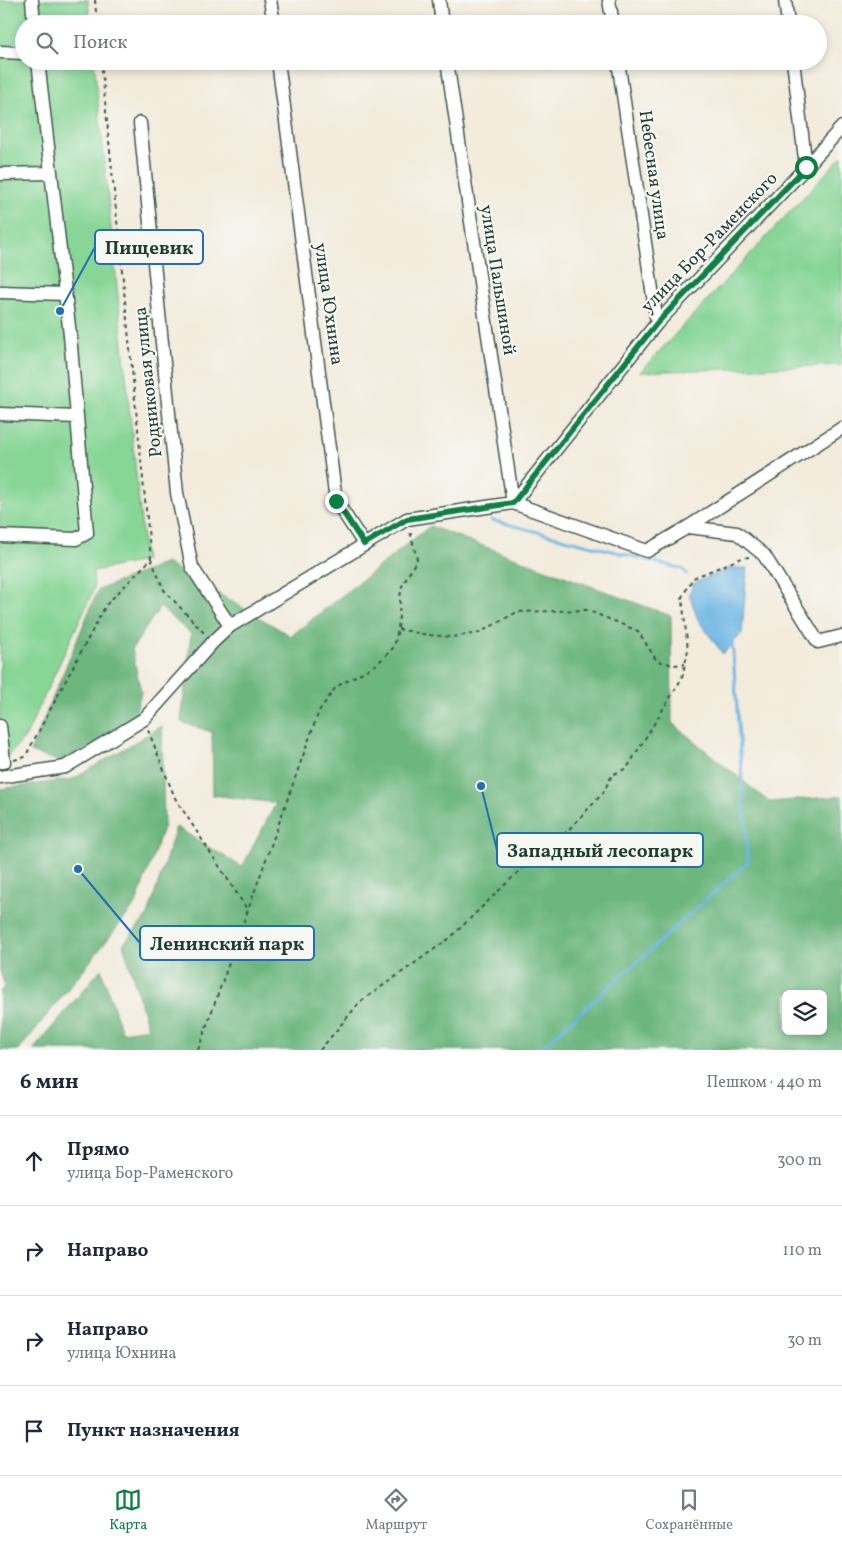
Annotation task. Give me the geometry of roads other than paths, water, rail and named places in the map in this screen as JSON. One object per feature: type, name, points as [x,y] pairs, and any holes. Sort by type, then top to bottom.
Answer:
[{"type":"street","points":[[32,0],[33,15]]},
{"type":"street","points":[[270,0],[272,15]]},
{"type":"street","points":[[439,0],[441,15]]},
{"type":"street","points":[[609,0],[612,15]]},
{"type":"street","points":[[784,0],[786,15]]},
{"type":"street","points":[[0,52],[15,53]]},
{"type":"street","points":[[0,536],[76,539],[87,533],[65,294],[39,70]]},
{"type":"street","name":"улица Юхнина","points":[[279,70],[336,501],[364,544]]},
{"type":"street","name":"улица Пальшиной","points":[[448,70],[513,503]]},
{"type":"street","name":"Небесная улица","points":[[619,70],[657,323]]},
{"type":"street","points":[[793,70],[806,167]]},
{"type":"street","name":"Родниковая улица","points":[[140,123],[177,493],[192,567],[230,626]]},
{"type":"street","name":"улица Бор-Раменского","points":[[513,503],[657,323],[842,127]]},
{"type":"street","points":[[0,174],[51,173]]},
{"type":"street","points":[[0,292],[65,294]]},
{"type":"street","points":[[0,414],[77,417]]},
{"type":"street","points":[[0,777],[65,767],[144,719],[212,643],[230,626],[407,519],[513,503],[647,551],[688,527],[842,428]]},
{"type":"street","points":[[688,527],[737,533],[764,555],[818,642],[842,636]]},
{"type":"street","points":[[0,726],[2,762]]},
{"type":"water","points":[[730,568],[747,568],[742,633],[723,654],[698,620],[689,594],[694,583]]},
{"type":"waterway","points":[[491,520],[682,569],[687,574]]},
{"type":"waterway","points":[[539,1050],[748,862],[732,640]]},
{"type":"place","name":"Пищевик","points":[[60,311]]},
{"type":"place","name":"Западный лесопарк","points":[[481,786]]},
{"type":"place","name":"Ленинский парк","points":[[78,869]]}]
